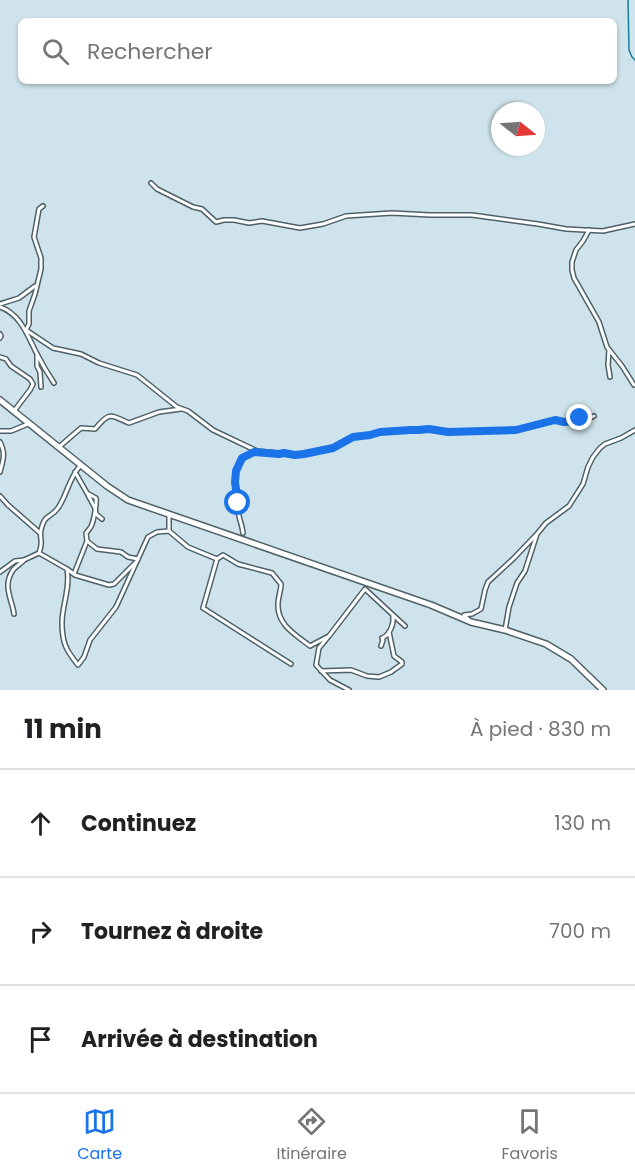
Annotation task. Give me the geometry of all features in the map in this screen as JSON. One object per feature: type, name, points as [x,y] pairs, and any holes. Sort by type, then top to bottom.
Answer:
[{"type":"main road","points":[[0,400],[107,486],[128,500],[430,605],[471,622],[537,640],[571,659],[603,690]]},
{"type":"street","points":[[151,183],[157,189],[202,209],[216,222],[234,220],[249,223],[262,220],[300,228],[323,224],[346,216],[392,213],[472,215],[566,229],[612,230],[635,224]]},
{"type":"street","points":[[26,330],[41,269],[41,258],[34,237],[39,209],[43,206]]},
{"type":"street","points":[[589,230],[576,250],[572,262],[574,278],[599,322],[606,346],[634,386]]},
{"type":"street","points":[[0,306],[37,285]]},
{"type":"street","points":[[0,306],[11,313],[26,330],[53,348],[81,354],[99,363],[137,375],[213,430],[257,451],[295,455],[333,448],[353,437],[380,432],[429,429],[448,432],[516,430],[555,420],[574,421],[582,417],[588,419],[594,416]]},
{"type":"street","points":[[26,330],[54,383]]},
{"type":"street","points":[[0,334],[0,339]]},
{"type":"street","points":[[609,350],[610,377]]},
{"type":"street","points":[[37,354],[41,387]]},
{"type":"street","points":[[0,357],[6,359],[33,384],[14,411]]},
{"type":"street","points":[[60,447],[81,428],[95,429],[106,417],[115,416],[129,423],[159,412],[182,409]]},
{"type":"street","points":[[0,431],[11,431],[28,424]]},
{"type":"street","points":[[471,622],[464,615],[481,609],[488,582],[546,523],[568,506],[583,484],[593,457],[600,448],[635,430]]},
{"type":"street","points":[[0,442],[4,450],[0,472]]},
{"type":"street","points":[[243,533],[237,508],[235,473],[242,458],[257,451]]},
{"type":"street","points":[[39,553],[42,541],[40,533],[45,518],[57,510],[75,472],[82,465]]},
{"type":"street","points":[[74,574],[87,541],[86,533],[92,525],[98,501],[87,493],[75,472]]},
{"type":"street","points":[[0,496],[40,533]]},
{"type":"street","points":[[95,508],[96,514],[102,519]]},
{"type":"street","points":[[169,515],[169,531]]},
{"type":"street","points":[[67,569],[63,629],[66,647],[78,665],[84,657],[90,640],[116,607],[148,537],[157,532],[169,531],[188,547],[217,559]]},
{"type":"street","points":[[505,630],[509,607],[517,583],[525,571],[537,534]]},
{"type":"street","points":[[87,541],[97,549],[121,552],[128,557],[138,559]]},
{"type":"street","points":[[0,572],[15,561],[24,560],[39,553]]},
{"type":"street","points":[[39,553],[74,574],[109,585],[114,584],[138,559]]},
{"type":"street","points":[[291,664],[204,608],[217,559],[223,555],[238,564],[272,573],[282,584],[278,605],[283,625],[310,646],[329,636]]},
{"type":"street","points":[[14,615],[8,590],[9,581],[14,568],[24,560]]},
{"type":"street","points":[[362,582],[365,589],[405,626]]},
{"type":"street","points":[[349,690],[330,680],[316,665],[319,648],[365,589]]},
{"type":"street","points":[[381,646],[382,638],[389,632],[393,622],[390,612]]},
{"type":"street","points":[[321,670],[351,670],[367,676],[379,676],[391,672],[402,662],[394,656],[389,632]]},
{"type":"waterway","points":[[628,0],[629,50],[635,60]]},
{"type":"route","points":[[238,503],[236,471],[242,458],[257,451],[295,455],[333,448],[353,437],[392,430],[429,429],[448,432],[516,430],[555,420],[564,422],[576,421],[580,418]]}]
